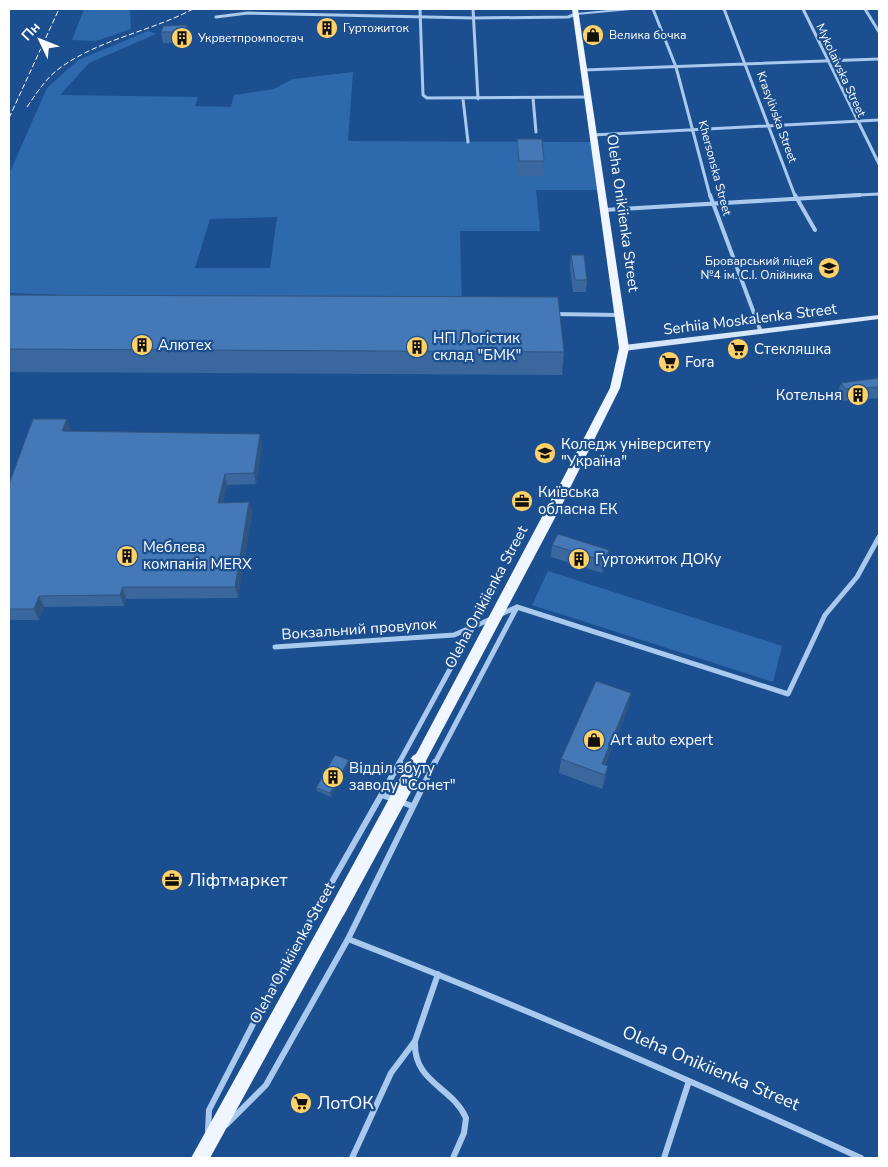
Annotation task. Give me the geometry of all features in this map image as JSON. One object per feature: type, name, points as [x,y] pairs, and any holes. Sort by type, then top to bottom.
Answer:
[{"type":"main road","name":"Oleha Onikiienka Street","points":[[204,1151],[479,651],[616,388],[624,348],[576,12]]},
{"type":"main road","name":"Serhiia Moskalenka Street","points":[[624,348],[879,317]]},
{"type":"street","points":[[420,9],[423,95],[427,98],[587,97]]},
{"type":"street","points":[[473,9],[478,99]]},
{"type":"street","points":[[216,17],[248,13],[473,18],[568,17],[576,12],[631,9]]},
{"type":"street","name":"Khersonska Street","points":[[653,9],[676,67],[694,128],[712,204],[761,332]]},
{"type":"street","name":"Krasylivska Street","points":[[724,9],[747,64],[796,199],[815,230]]},
{"type":"street","name":"Mykolaivska Street","points":[[803,9],[856,121],[879,164]]},
{"type":"street","points":[[865,9],[879,32]]},
{"type":"street","points":[[584,70],[879,59]]},
{"type":"street","points":[[533,98],[536,132]]},
{"type":"street","points":[[463,99],[468,142]]},
{"type":"street","points":[[593,135],[768,124],[879,120]]},
{"type":"street","points":[[604,210],[879,194]]},
{"type":"street","points":[[548,314],[619,315]]},
{"type":"street","points":[[204,1151],[266,1085],[348,938],[412,806],[517,607],[788,694],[825,615],[857,577],[879,537]]},
{"type":"street","name":"Вокзальний провулок","points":[[275,647],[454,635],[517,607]]},
{"type":"street","points":[[204,1151],[209,1110],[269,993],[382,795],[474,627]]},
{"type":"street","points":[[382,795],[412,806]]},
{"type":"street","name":"Oleha Onikiienka Street","points":[[348,938],[438,974],[689,1081],[861,1158]]},
{"type":"street","points":[[352,1158],[391,1074],[415,1041],[438,974]]},
{"type":"street","points":[[415,1041],[415,1058],[432,1084],[460,1107],[466,1117],[465,1129],[453,1158]]},
{"type":"street","points":[[664,1158],[689,1081]]},
{"type":"shaded area","points":[[84,9],[130,9],[131,29],[96,41],[72,40]]},
{"type":"shaded area","points":[[148,31],[156,34],[89,63],[60,95],[198,97],[195,106],[231,107],[234,95],[274,89],[293,79],[353,72],[348,141],[594,142],[601,190],[536,190],[540,231],[460,231],[462,310],[9,293],[9,174],[47,88],[78,60]],"holes":[[[277,217],[270,268],[195,268],[210,219]]]},
{"type":"shaded area","points":[[548,571],[782,646],[773,682],[532,605]]},
{"type":"building","points":[[187,25],[184,32],[161,32],[163,26]]},
{"type":"building","points":[[517,139],[542,139],[544,161],[519,161]]},
{"type":"building","points":[[571,255],[584,255],[587,280],[575,280]]},
{"type":"building","points":[[9,295],[558,297],[564,352],[9,349]]},
{"type":"building","points":[[743,338],[747,344],[737,345],[734,339]]},
{"type":"building","points":[[879,378],[879,387],[845,389],[841,383]]},
{"type":"building","name":"Меблева компанія MERX","points":[[33,419],[67,419],[62,431],[260,434],[254,473],[225,474],[218,503],[249,502],[235,587],[123,587],[120,595],[39,596],[34,609],[9,609],[9,484]]},
{"type":"building","points":[[558,534],[609,550],[604,561],[552,545]]},
{"type":"building","name":"Art auto expert","points":[[596,681],[631,693],[602,764],[608,766],[605,775],[561,759]]},
{"type":"building","name":"Відділ збуту заводу \"Сонет\"","points":[[335,755],[349,760],[330,793],[316,788]]},
{"type":"railway","points":[[9,118],[59,9]]},
{"type":"railway","points":[[27,107],[48,79],[71,60],[88,51],[193,9]]},
{"type":"place","name":"Гуртожиток","points":[[327,28]]},
{"type":"place","name":"Велика бочка","points":[[593,35]]},
{"type":"place","name":"Укрветпромпостач","points":[[182,38]]},
{"type":"place","name":"Броварський ліцей №4 ім. С.І. Олійника","points":[[829,268]]},
{"type":"place","name":"Алютех","points":[[142,345]]},
{"type":"place","name":"НП Логістик склад \"БМК\"","points":[[417,347]]},
{"type":"place","name":"Стекляшка","points":[[738,349]]},
{"type":"place","name":"Fora","points":[[669,362]]},
{"type":"place","name":"Котельня","points":[[858,395]]},
{"type":"place","name":"Коледж університету \"Україна\"","points":[[545,453]]},
{"type":"place","name":"Київська обласна ЕК","points":[[522,501]]},
{"type":"place","name":"Меблева компанія MERX","points":[[127,556]]},
{"type":"place","name":"Гуртожиток ДОКу","points":[[579,559]]},
{"type":"place","name":"Art auto expert","points":[[594,740]]},
{"type":"place","name":"Відділ збуту заводу \"Сонет\"","points":[[333,777]]},
{"type":"place","name":"Ліфтмаркет","points":[[172,880]]},
{"type":"place","name":"ЛотОК","points":[[301,1103]]}]
